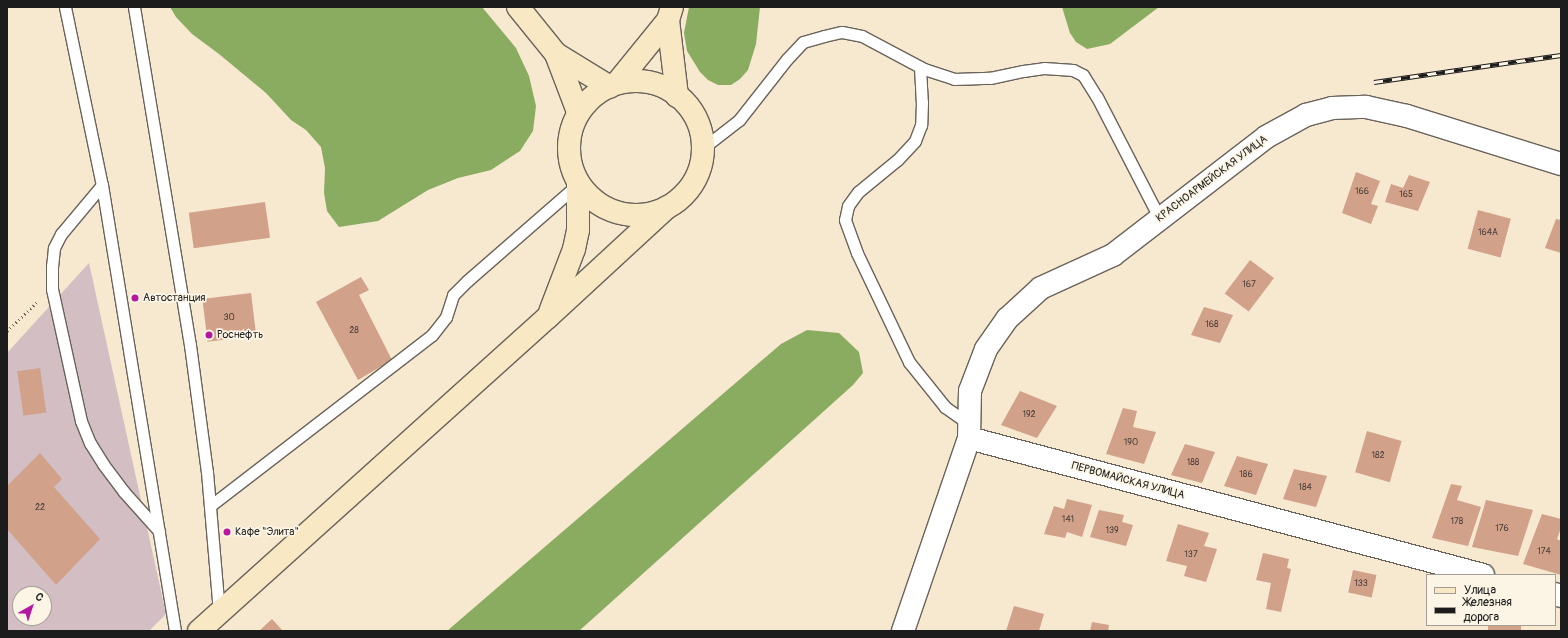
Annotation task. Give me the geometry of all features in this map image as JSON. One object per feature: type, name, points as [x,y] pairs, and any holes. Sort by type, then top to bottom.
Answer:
[{"type":"main road","points":[[518,7],[556,54],[578,112]]},
{"type":"main road","points":[[614,85],[670,14]]},
{"type":"main road","points":[[670,14],[677,96]]},
{"type":"main road","points":[[556,54],[614,85]]},
{"type":"main road","points":[[199,631],[548,317],[666,208],[686,194],[699,173],[703,148],[699,124],[686,103],[666,88],[642,81],[614,85],[595,94],[578,112],[570,135],[570,160],[578,183],[578,230],[574,249],[548,317]]},
{"type":"main road","points":[[578,183],[595,202],[617,213],[642,215],[666,208]]},
{"type":"street","name":"КРАСНОАРМЕЙСКАЯ УЛИЦА","points":[[969,431],[970,391],[986,350],[1007,319],[1041,288],[1113,255],[1266,137],[1306,115],[1332,108],[1366,106],[1407,116],[1561,164]]},
{"type":"street","name":"ПЕРВОМАЙСКАЯ УЛИЦА","points":[[969,431],[1479,574]]},
{"type":"street","points":[[903,631],[969,431]]},
{"type":"lane","points":[[65,7],[102,185],[175,631]]},
{"type":"lane","points":[[134,7],[190,345],[210,506],[219,613]]},
{"type":"lane","points":[[703,148],[739,120],[787,59],[803,42],[842,32],[862,36],[920,67],[954,79],[990,78],[1044,68],[1073,70],[1083,75],[1098,97],[1160,218]]},
{"type":"lane","points":[[920,67],[922,102],[921,125],[915,141],[897,160],[858,192],[848,206],[845,220],[858,253],[909,362],[945,407],[969,431]]},
{"type":"lane","points":[[210,506],[432,335],[446,317],[453,295],[578,183]]},
{"type":"lane","points":[[102,185],[61,234],[54,248],[52,289],[82,421],[90,443],[103,464],[124,492],[159,531]]},
{"type":"path","points":[[7,331],[52,289]]},
{"type":"shaded area","points":[[89,263],[166,614],[149,631],[7,631],[7,353]]},
{"type":"green space","points":[[170,7],[482,7],[516,48],[529,76],[536,106],[533,131],[520,151],[491,170],[458,178],[428,190],[378,221],[339,227],[327,211],[324,193],[325,168],[321,147],[306,130],[291,120],[266,93],[192,34],[176,17]]},
{"type":"green space","points":[[689,7],[760,7],[756,44],[748,70],[740,79],[731,85],[718,85],[708,80],[700,72],[687,51],[684,33]]},
{"type":"green space","points":[[1062,7],[1159,7],[1110,44],[1087,49],[1076,42],[1070,33]]},
{"type":"green space","points":[[807,330],[839,333],[859,352],[863,373],[853,385],[579,631],[447,631],[781,344]]},
{"type":"building","points":[[1356,172],[1380,181],[1371,204],[1378,206],[1371,224],[1342,213]]},
{"type":"building","points":[[1409,175],[1430,182],[1418,211],[1385,202],[1391,184],[1403,188]]},
{"type":"building","points":[[265,202],[270,238],[194,248],[189,213]]},
{"type":"building","points":[[1478,210],[1511,219],[1500,257],[1468,249]]},
{"type":"building","points":[[1556,219],[1561,220],[1561,253],[1545,248]]},
{"type":"building","points":[[1250,260],[1274,278],[1249,312],[1225,294]]},
{"type":"building","points":[[361,277],[369,290],[359,295],[392,360],[358,380],[316,302]]},
{"type":"building","points":[[251,293],[256,336],[208,342],[202,299]]},
{"type":"building","points":[[1204,307],[1233,315],[1220,343],[1191,335]]},
{"type":"building","points":[[40,368],[46,413],[23,416],[17,371]]},
{"type":"building","points":[[1020,391],[1057,406],[1037,438],[1001,425]]},
{"type":"building","points":[[1123,408],[1137,411],[1133,427],[1156,432],[1144,464],[1106,454]]},
{"type":"building","points":[[1367,431],[1402,441],[1390,482],[1355,472]]},
{"type":"building","points":[[1185,444],[1215,452],[1202,483],[1171,475]]},
{"type":"building","points":[[40,453],[62,479],[54,487],[100,539],[56,585],[7,529],[7,486]]},
{"type":"building","points":[[1237,456],[1268,464],[1256,495],[1224,486]]},
{"type":"building","points":[[1294,469],[1327,476],[1316,507],[1283,499]]},
{"type":"building","points":[[1451,484],[1462,486],[1457,500],[1481,507],[1468,546],[1432,538]]},
{"type":"building","points":[[1067,499],[1092,505],[1082,537],[1067,532],[1065,538],[1044,534],[1054,506],[1064,509]]},
{"type":"building","points":[[1486,500],[1533,510],[1518,556],[1472,547]]},
{"type":"building","points":[[1099,510],[1124,515],[1122,522],[1133,525],[1126,546],[1090,537]]},
{"type":"building","points":[[1542,514],[1561,519],[1561,528],[1557,539],[1561,541],[1561,575],[1523,564]]},
{"type":"building","points":[[1178,524],[1209,533],[1204,546],[1217,549],[1206,582],[1184,576],[1187,566],[1166,561]]},
{"type":"building","points":[[1263,553],[1289,559],[1287,568],[1291,569],[1281,612],[1266,609],[1271,583],[1256,580]]},
{"type":"building","points":[[1353,570],[1376,575],[1372,597],[1348,592]]},
{"type":"building","points":[[1014,606],[1044,614],[1039,631],[1006,631]]},
{"type":"building","points":[[272,619],[283,631],[259,631]]},
{"type":"building","points":[[1092,622],[1109,625],[1108,631],[1090,631]]},
{"type":"building","points":[[1488,626],[1521,626],[1521,631],[1488,631]]},
{"type":"railway","points":[[1374,82],[1561,55]]},
{"type":"place","name":"Автостанция","points":[[135,298]]},
{"type":"place","name":"Роснефть","points":[[209,335]]},
{"type":"place","name":"Кафе \"Элита\"","points":[[227,532]]}]
